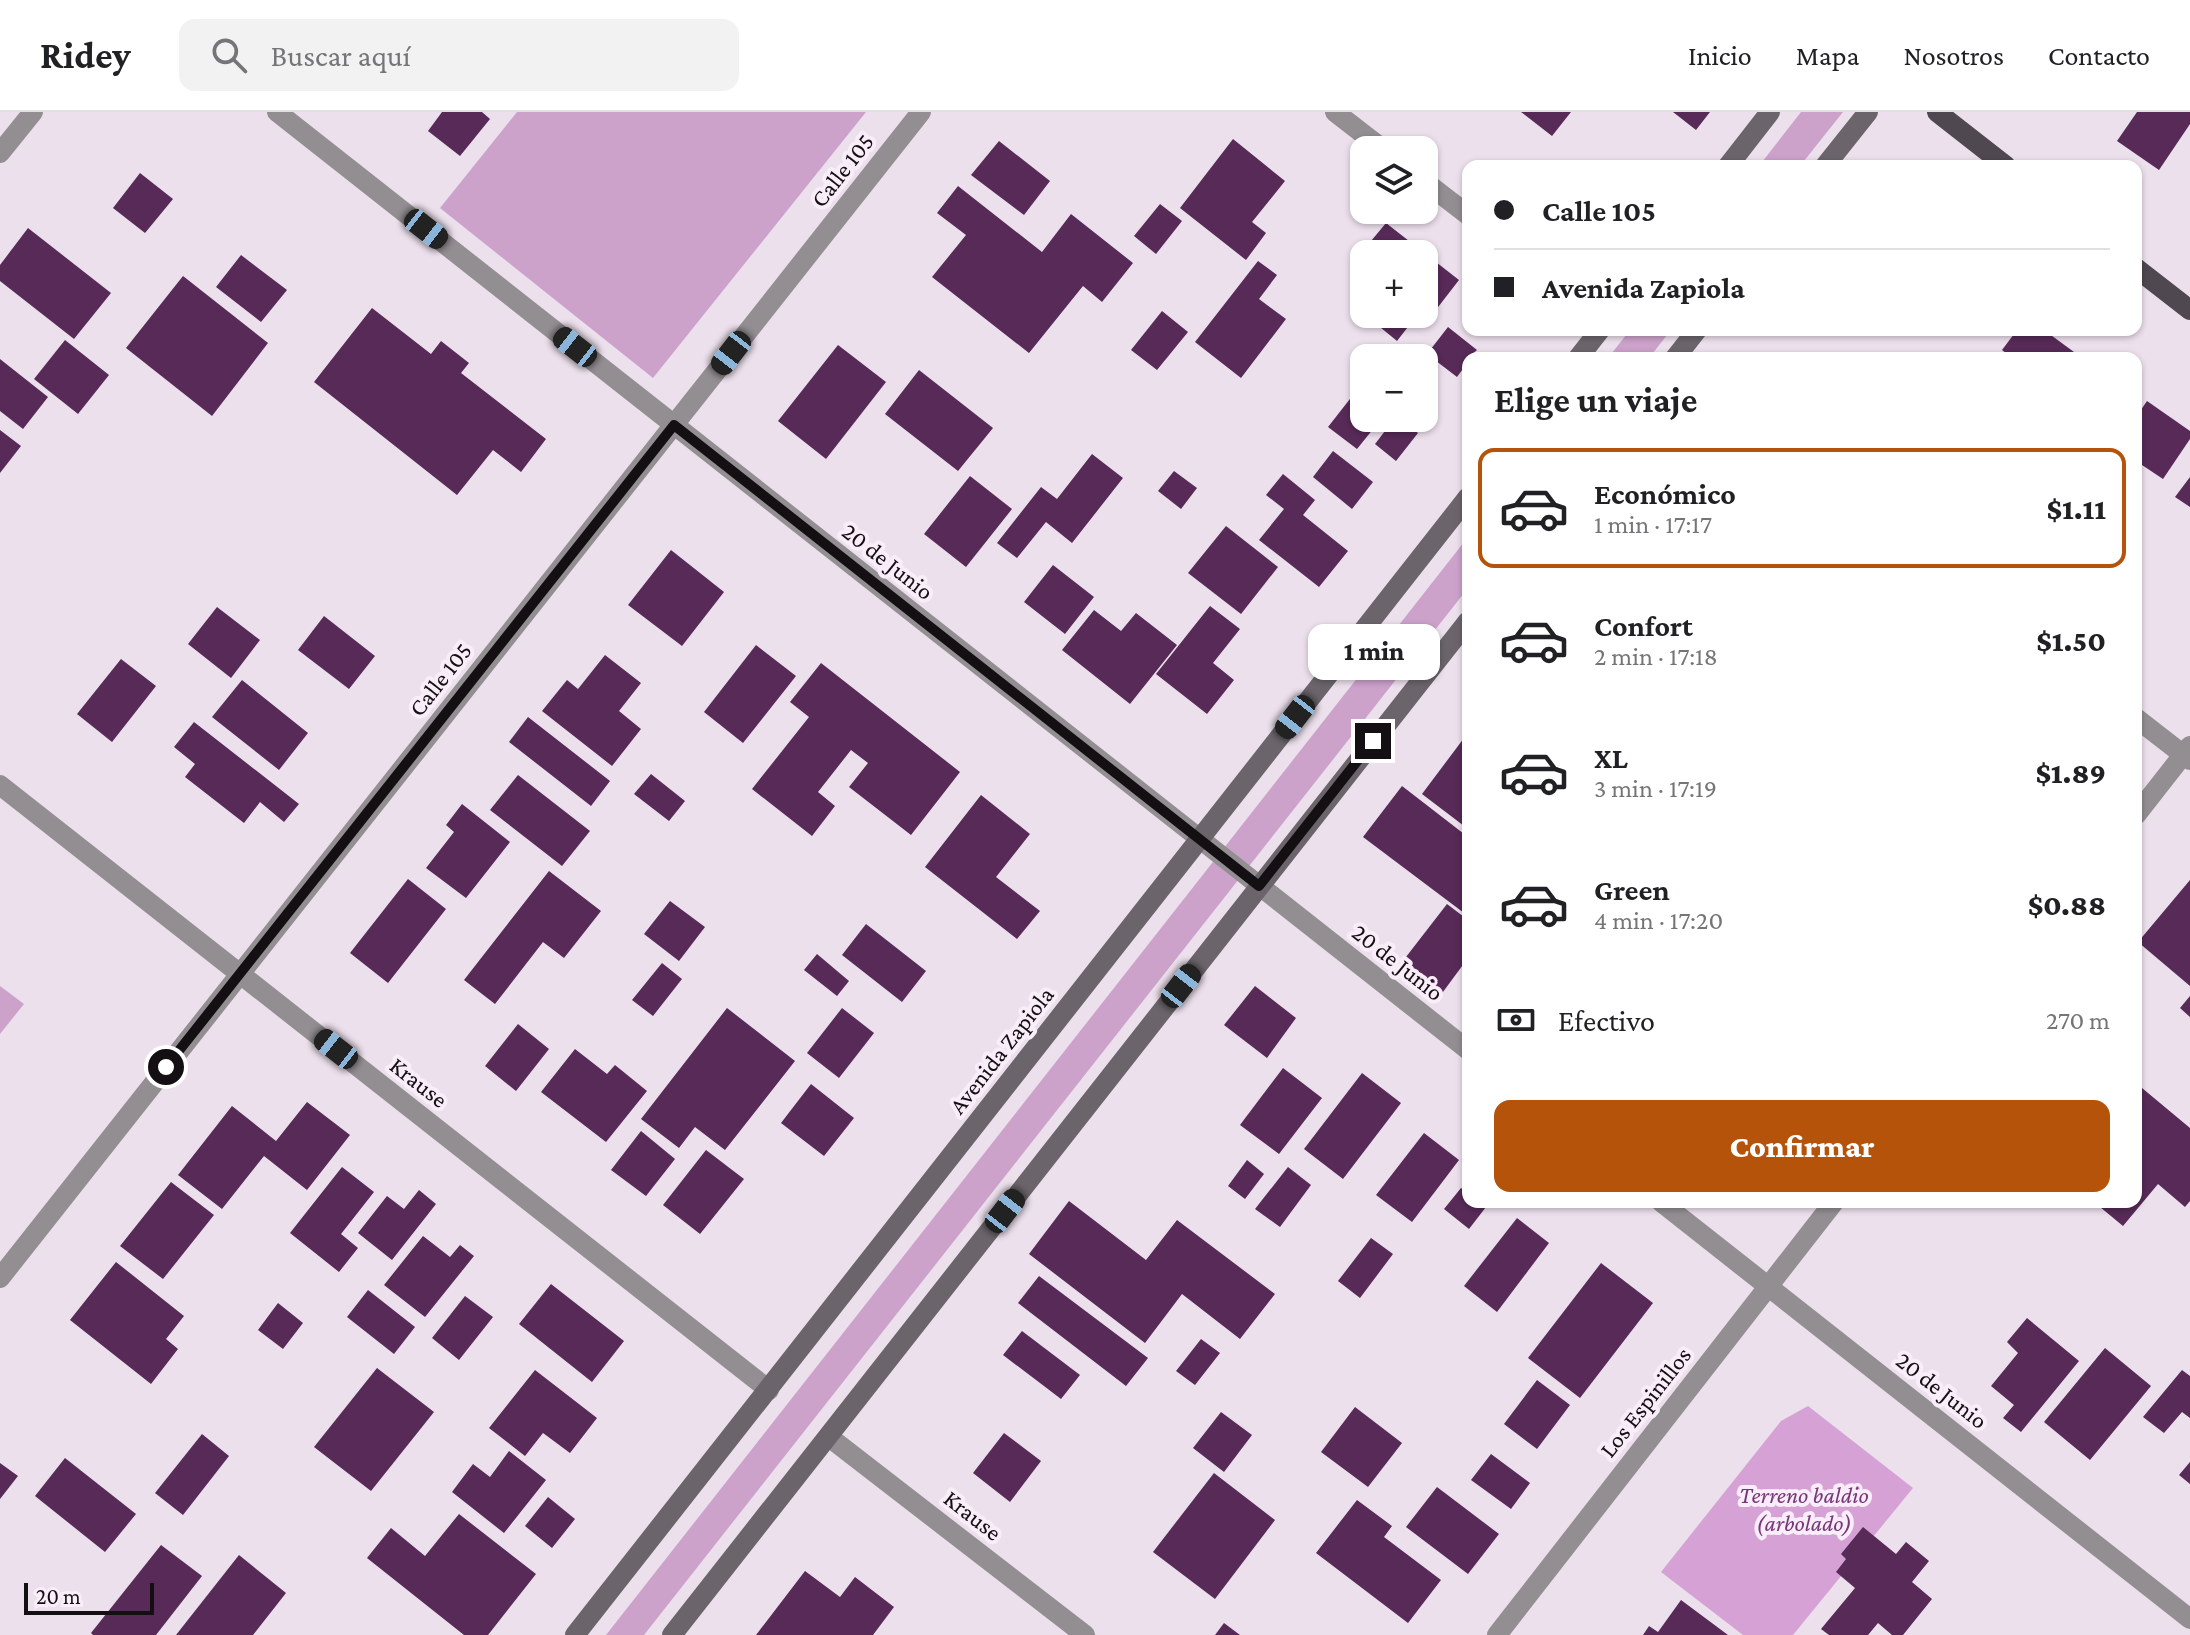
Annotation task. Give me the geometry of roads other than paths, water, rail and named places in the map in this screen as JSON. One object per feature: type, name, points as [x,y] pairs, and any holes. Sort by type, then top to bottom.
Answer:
[{"type":"main road","points":[[1733,160],[1770,112]]},
{"type":"main road","points":[[1830,160],[1868,112]]},
{"type":"main road","points":[[1937,112],[1998,160]]},
{"type":"main road","points":[[2142,273],[2190,310]]},
{"type":"main road","points":[[1583,352],[1595,336]]},
{"type":"main road","name":"Avenida Zapiola","points":[[575,1635],[1462,505]]},
{"type":"main road","points":[[672,1635],[1462,629]]},
{"type":"street","points":[[0,153],[33,112]]},
{"type":"street","name":"20 de Junio","points":[[277,112],[1462,1045]]},
{"type":"street","name":"Calle 105","points":[[0,1278],[921,112]]},
{"type":"street","points":[[1335,112],[1366,136]]},
{"type":"street","points":[[1438,192],[1462,210]]},
{"type":"street","points":[[2142,722],[2188,754],[2142,808]]},
{"type":"street","name":"Krause","points":[[0,785],[769,1390]]},
{"type":"street","name":"20 de Junio","points":[[1669,1208],[2190,1619]]},
{"type":"street","name":"Los Espinillos","points":[[1497,1635],[1829,1208]]},
{"type":"street","name":"Krause","points":[[829,1437],[1085,1635]]},
{"type":"park label","name":"Terreno baldio (arbolado)","points":[[1804,1508]]}]
